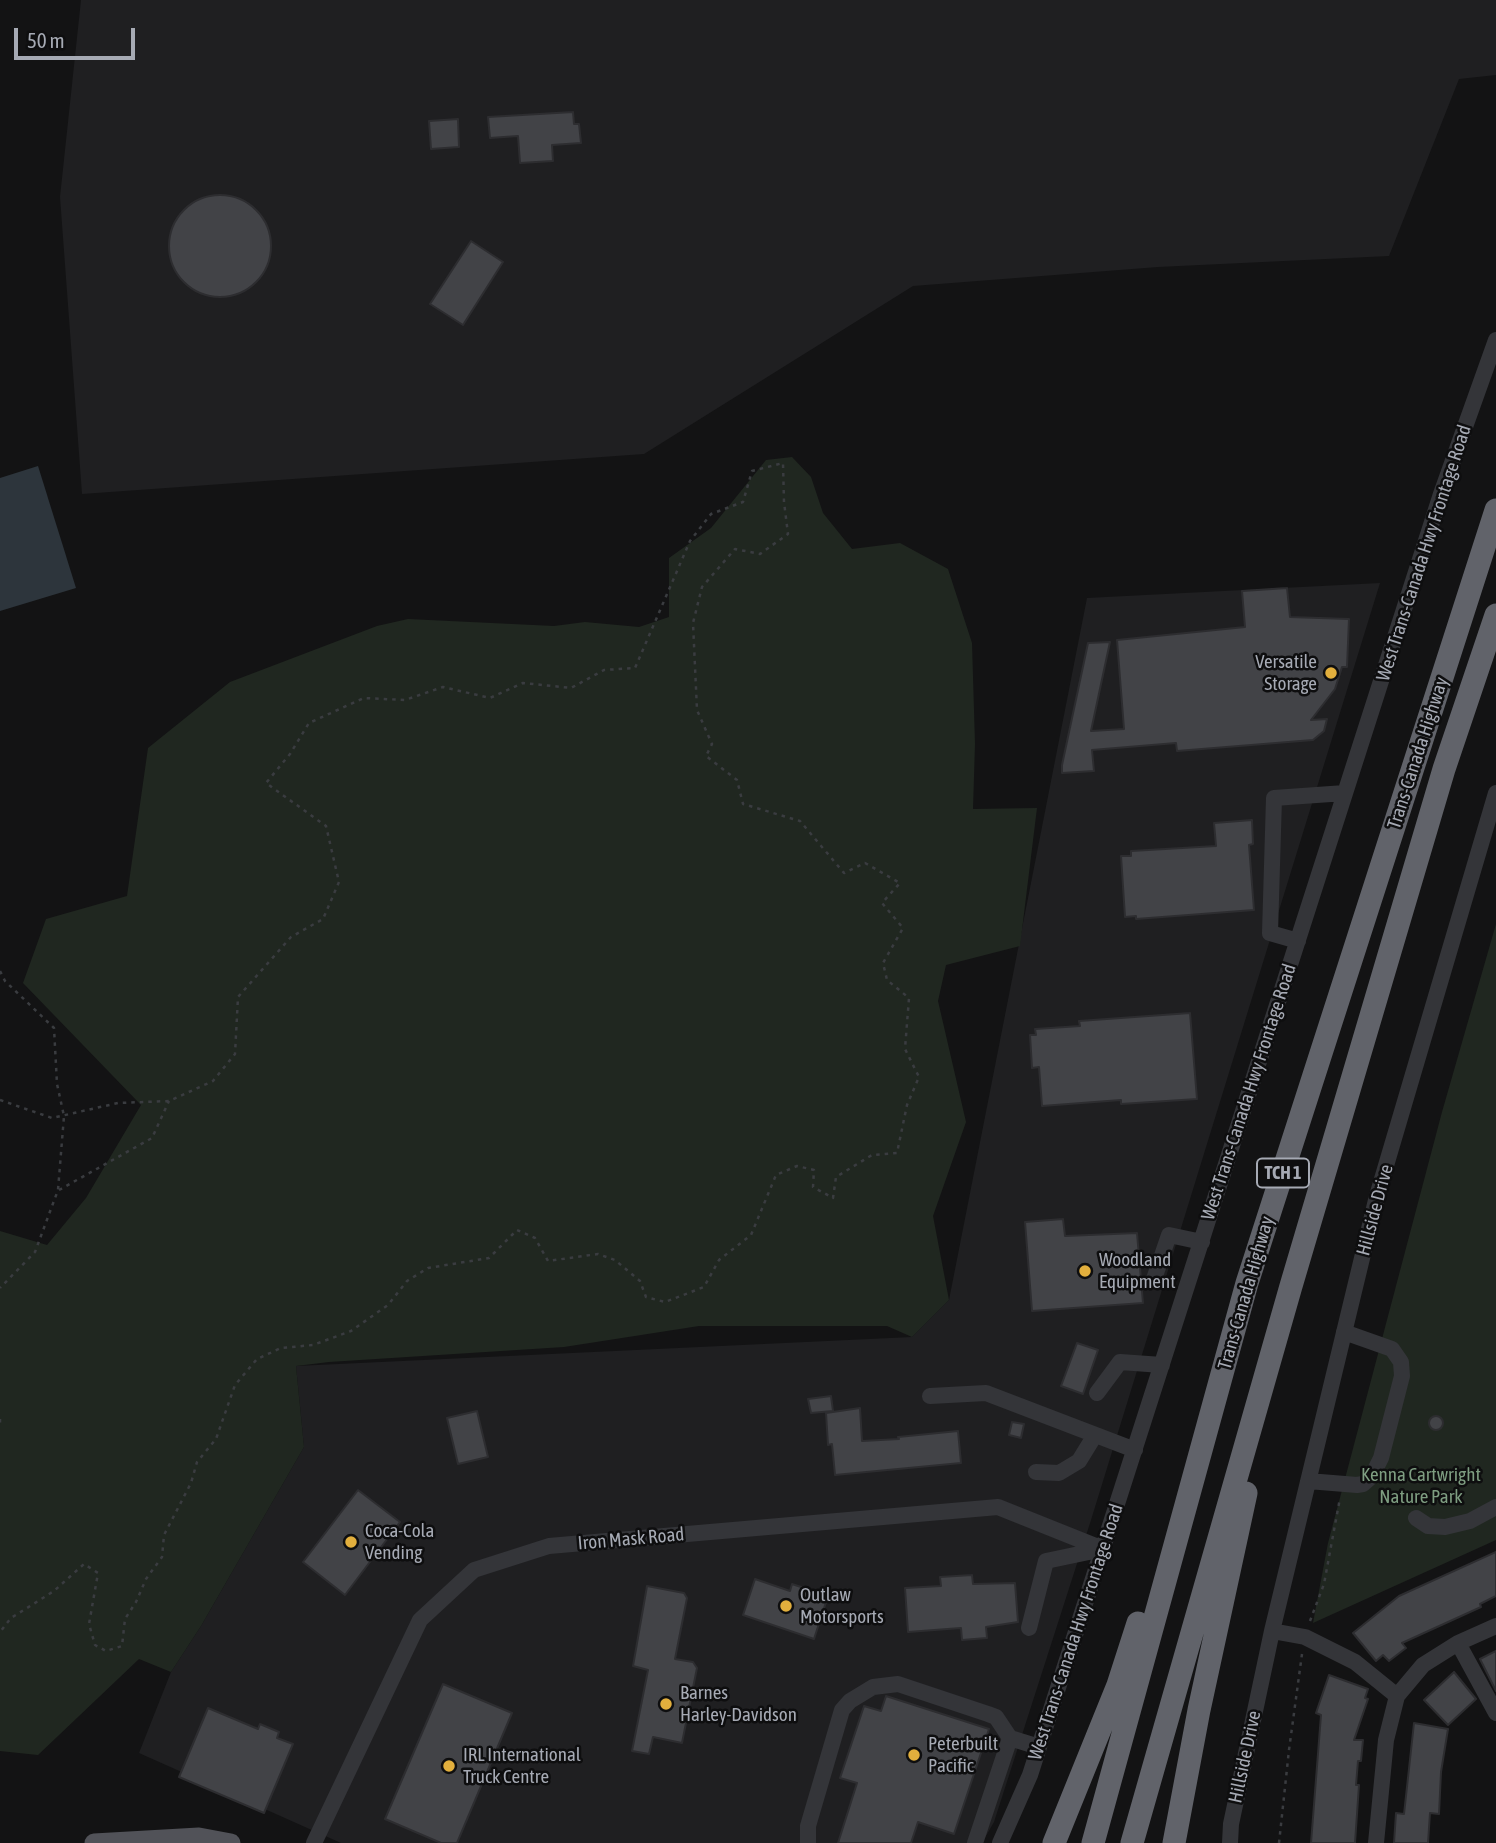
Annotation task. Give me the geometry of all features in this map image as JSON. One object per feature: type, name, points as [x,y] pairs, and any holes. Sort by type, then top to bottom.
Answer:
[{"type":"highway","name":"Trans-Canada Highway","points":[[1093,1843],[1247,1283],[1496,510]]},
{"type":"highway","name":"Trans-Canada Highway","points":[[1132,1843],[1291,1286],[1444,769],[1496,615]]},
{"type":"highway","points":[[1054,1843],[1118,1685],[1247,1283]]},
{"type":"highway","points":[[1174,1843],[1199,1710],[1291,1286]]},
{"type":"main road","points":[[94,1843],[199,1837],[231,1843]]},
{"type":"street","name":"West Trans-Canada Hwy Frontage Road","points":[[1000,1843],[1030,1775],[1441,494],[1496,340]]},
{"type":"street","points":[[1298,941],[1270,933],[1274,798],[1345,793]]},
{"type":"street","name":"Hillside Drive","points":[[1230,1843],[1231,1824],[1272,1631],[1377,1196],[1496,793]]},
{"type":"street","points":[[1154,1279],[1169,1235],[1202,1242]]},
{"type":"street","points":[[1308,1481],[1363,1484],[1377,1467],[1402,1376],[1401,1362],[1392,1349],[1344,1332]]},
{"type":"street","points":[[1097,1393],[1120,1362],[1162,1365]]},
{"type":"street","points":[[930,1396],[986,1394],[1135,1450]]},
{"type":"street","points":[[1036,1472],[1059,1473],[1079,1461],[1095,1435]]},
{"type":"street","name":"Iron Mask Road","points":[[314,1843],[420,1620],[474,1570],[549,1546],[998,1507],[1103,1549]]},
{"type":"street","points":[[1416,1518],[1428,1526],[1446,1527],[1470,1521],[1496,1507]]},
{"type":"street","points":[[1029,1628],[1046,1562],[1103,1549]]},
{"type":"street","points":[[1376,1843],[1386,1740],[1397,1696],[1423,1665],[1458,1643],[1496,1626]]},
{"type":"street","points":[[1272,1631],[1305,1637],[1355,1662],[1397,1696]]},
{"type":"street","points":[[1458,1643],[1496,1713]]},
{"type":"street","points":[[808,1843],[808,1826],[842,1710],[861,1693],[881,1685],[898,1684],[996,1717],[1010,1738],[1039,1746]]},
{"type":"street","points":[[975,1843],[1010,1738]]},
{"type":"path","points":[[0,1100],[52,1118],[118,1103],[169,1101],[213,1081],[236,1054],[238,998],[291,937],[323,919],[339,883],[326,826],[266,783],[290,754],[309,723],[364,698],[405,700],[443,687],[490,698],[523,683],[570,688],[604,670],[635,668],[690,541],[711,514],[743,502],[752,471],[783,463],[788,534],[760,554],[735,550],[702,587],[693,623],[697,710],[712,744],[706,756],[737,780],[743,804],[800,821],[844,873],[865,863],[900,883],[882,903],[903,928],[883,962],[887,980],[909,998],[905,1049],[919,1077],[907,1105],[897,1153],[872,1155],[836,1177],[832,1198],[813,1187],[814,1170],[797,1166],[776,1175],[751,1235],[719,1260],[704,1287],[665,1302],[646,1297],[639,1281],[615,1260],[598,1254],[548,1261],[535,1238],[517,1230],[489,1258],[429,1268],[407,1281],[388,1305],[351,1331],[313,1345],[281,1348],[257,1359],[235,1385],[216,1439],[197,1462],[191,1483],[164,1535],[162,1556],[146,1579],[125,1619],[122,1646],[106,1651],[95,1645],[89,1624],[98,1573],[84,1564],[54,1591],[11,1618],[0,1632]]},
{"type":"path","points":[[0,971],[5,982],[54,1028],[57,1084],[64,1116],[58,1190],[35,1252],[0,1288]]},
{"type":"path","points":[[58,1190],[152,1138],[169,1101]]},
{"type":"path","points":[[1279,1843],[1305,1637],[1324,1584],[1343,1485]]},
{"type":"shaded area","points":[[81,0],[1496,0],[1496,75],[1459,79],[1389,256],[1158,267],[913,286],[644,454],[82,494],[60,197]]},
{"type":"shaded area","points":[[38,466],[76,588],[0,611],[0,478]]},
{"type":"shaded area","points":[[1380,583],[1091,1520],[994,1822],[982,1843],[341,1843],[139,1753],[171,1672],[201,1626],[304,1447],[296,1366],[912,1337],[949,1300],[1087,598]]},
{"type":"green space","points":[[792,457],[811,477],[823,513],[852,549],[900,543],[948,569],[972,643],[975,744],[973,809],[1037,808],[1020,946],[946,965],[938,1001],[966,1122],[933,1216],[949,1300],[912,1337],[887,1326],[699,1326],[564,1347],[296,1366],[304,1447],[201,1626],[171,1672],[139,1659],[38,1755],[0,1751],[0,1231],[47,1245],[86,1198],[141,1105],[23,983],[46,919],[127,896],[148,748],[230,682],[377,626],[408,619],[554,626],[585,622],[639,627],[669,617],[669,558],[711,528],[766,460]]},
{"type":"green space","name":"Kenna Cartwright Nature Park","points":[[1496,924],[1496,1540],[1313,1623],[1328,1543],[1442,1112]]},
{"type":"building","points":[[573,112],[574,124],[579,124],[581,143],[552,145],[553,161],[520,163],[518,136],[490,138],[488,117]]},
{"type":"building","points":[[458,119],[459,147],[431,149],[429,121]]},
{"type":"building","points":[[220,195],[240,199],[256,210],[267,226],[271,246],[267,266],[256,282],[240,293],[220,297],[200,293],[184,282],[173,266],[169,246],[173,226],[184,210],[200,199]]},
{"type":"building","points":[[471,241],[503,262],[463,325],[430,304]]},
{"type":"building","points":[[1287,588],[1290,617],[1349,619],[1347,667],[1342,667],[1335,689],[1311,720],[1327,719],[1324,731],[1313,740],[1177,751],[1176,743],[1092,750],[1094,771],[1062,773],[1088,643],[1110,642],[1091,731],[1124,729],[1117,640],[1245,627],[1242,591]]},
{"type":"building","points":[[1252,820],[1253,844],[1249,845],[1254,910],[1136,919],[1136,916],[1125,917],[1121,856],[1131,856],[1131,851],[1216,846],[1214,823]]},
{"type":"building","points":[[1190,1013],[1197,1099],[1121,1104],[1121,1100],[1042,1106],[1039,1067],[1032,1068],[1030,1035],[1036,1035],[1035,1029],[1080,1026],[1079,1021]]},
{"type":"building","name":"Woodland Equipment","points":[[1063,1219],[1065,1236],[1137,1233],[1143,1303],[1032,1311],[1025,1222]]},
{"type":"building","points":[[1077,1343],[1098,1350],[1083,1394],[1061,1386]]},
{"type":"building","points":[[831,1396],[833,1411],[811,1413],[808,1399]]},
{"type":"building","points":[[860,1408],[862,1441],[958,1431],[961,1463],[835,1475],[832,1444],[828,1445],[826,1413]]},
{"type":"building","points":[[477,1411],[488,1457],[458,1464],[447,1418]]},
{"type":"building","points":[[1436,1416],[1441,1418],[1441,1428],[1436,1430],[1431,1428],[1429,1423],[1431,1418]]},
{"type":"building","points":[[1012,1422],[1024,1424],[1021,1438],[1009,1435]]},
{"type":"building","name":"Coca-Cola Vending","points":[[358,1490],[400,1522],[345,1595],[303,1562]]},
{"type":"building","points":[[1496,1552],[1496,1596],[1480,1604],[1481,1607],[1402,1643],[1406,1648],[1389,1661],[1383,1655],[1376,1661],[1353,1633],[1399,1596]]},
{"type":"building","points":[[972,1575],[973,1584],[1015,1583],[1018,1622],[986,1627],[987,1638],[962,1640],[961,1628],[908,1632],[905,1588],[941,1586],[940,1577]]},
{"type":"building","name":"Outlaw Motorsports","points":[[755,1579],[790,1591],[792,1584],[828,1596],[814,1639],[743,1615]]},
{"type":"building","points":[[647,1586],[684,1593],[687,1598],[675,1659],[693,1662],[697,1668],[682,1743],[653,1737],[649,1754],[632,1751],[648,1670],[633,1666]]},
{"type":"building","points":[[1496,1651],[1496,1691],[1480,1659]]},
{"type":"building","points":[[1454,1672],[1476,1699],[1448,1725],[1424,1700]]},
{"type":"building","points":[[1329,1675],[1368,1689],[1365,1698],[1368,1699],[1354,1740],[1363,1740],[1356,1785],[1359,1785],[1355,1843],[1311,1843],[1321,1715],[1316,1713]]},
{"type":"building","name":"IRL International Truck Centre","points":[[443,1684],[512,1713],[457,1843],[441,1843],[385,1819]]},
{"type":"building","name":"Peterbuilt Pacific","points":[[886,1696],[989,1729],[954,1834],[918,1822],[911,1843],[838,1843],[857,1783],[840,1778],[864,1706],[881,1711]]},
{"type":"building","points":[[208,1708],[258,1729],[260,1724],[279,1732],[277,1738],[293,1744],[264,1813],[179,1777]]},
{"type":"building","points":[[1414,1723],[1448,1729],[1441,1772],[1439,1814],[1430,1813],[1428,1843],[1394,1843],[1396,1813],[1404,1814]]},
{"type":"place","name":"Versatile Storage","points":[[1331,673]]},
{"type":"place","name":"Woodland Equipment","points":[[1085,1271]]},
{"type":"place","name":"Coca-Cola Vending","points":[[351,1542]]},
{"type":"place","name":"Outlaw Motorsports","points":[[786,1606]]},
{"type":"place","name":"Barnes Harley-Davidson","points":[[666,1704]]},
{"type":"place","name":"Peterbuilt Pacific","points":[[914,1755]]},
{"type":"place","name":"IRL International Truck Centre","points":[[449,1766]]}]
